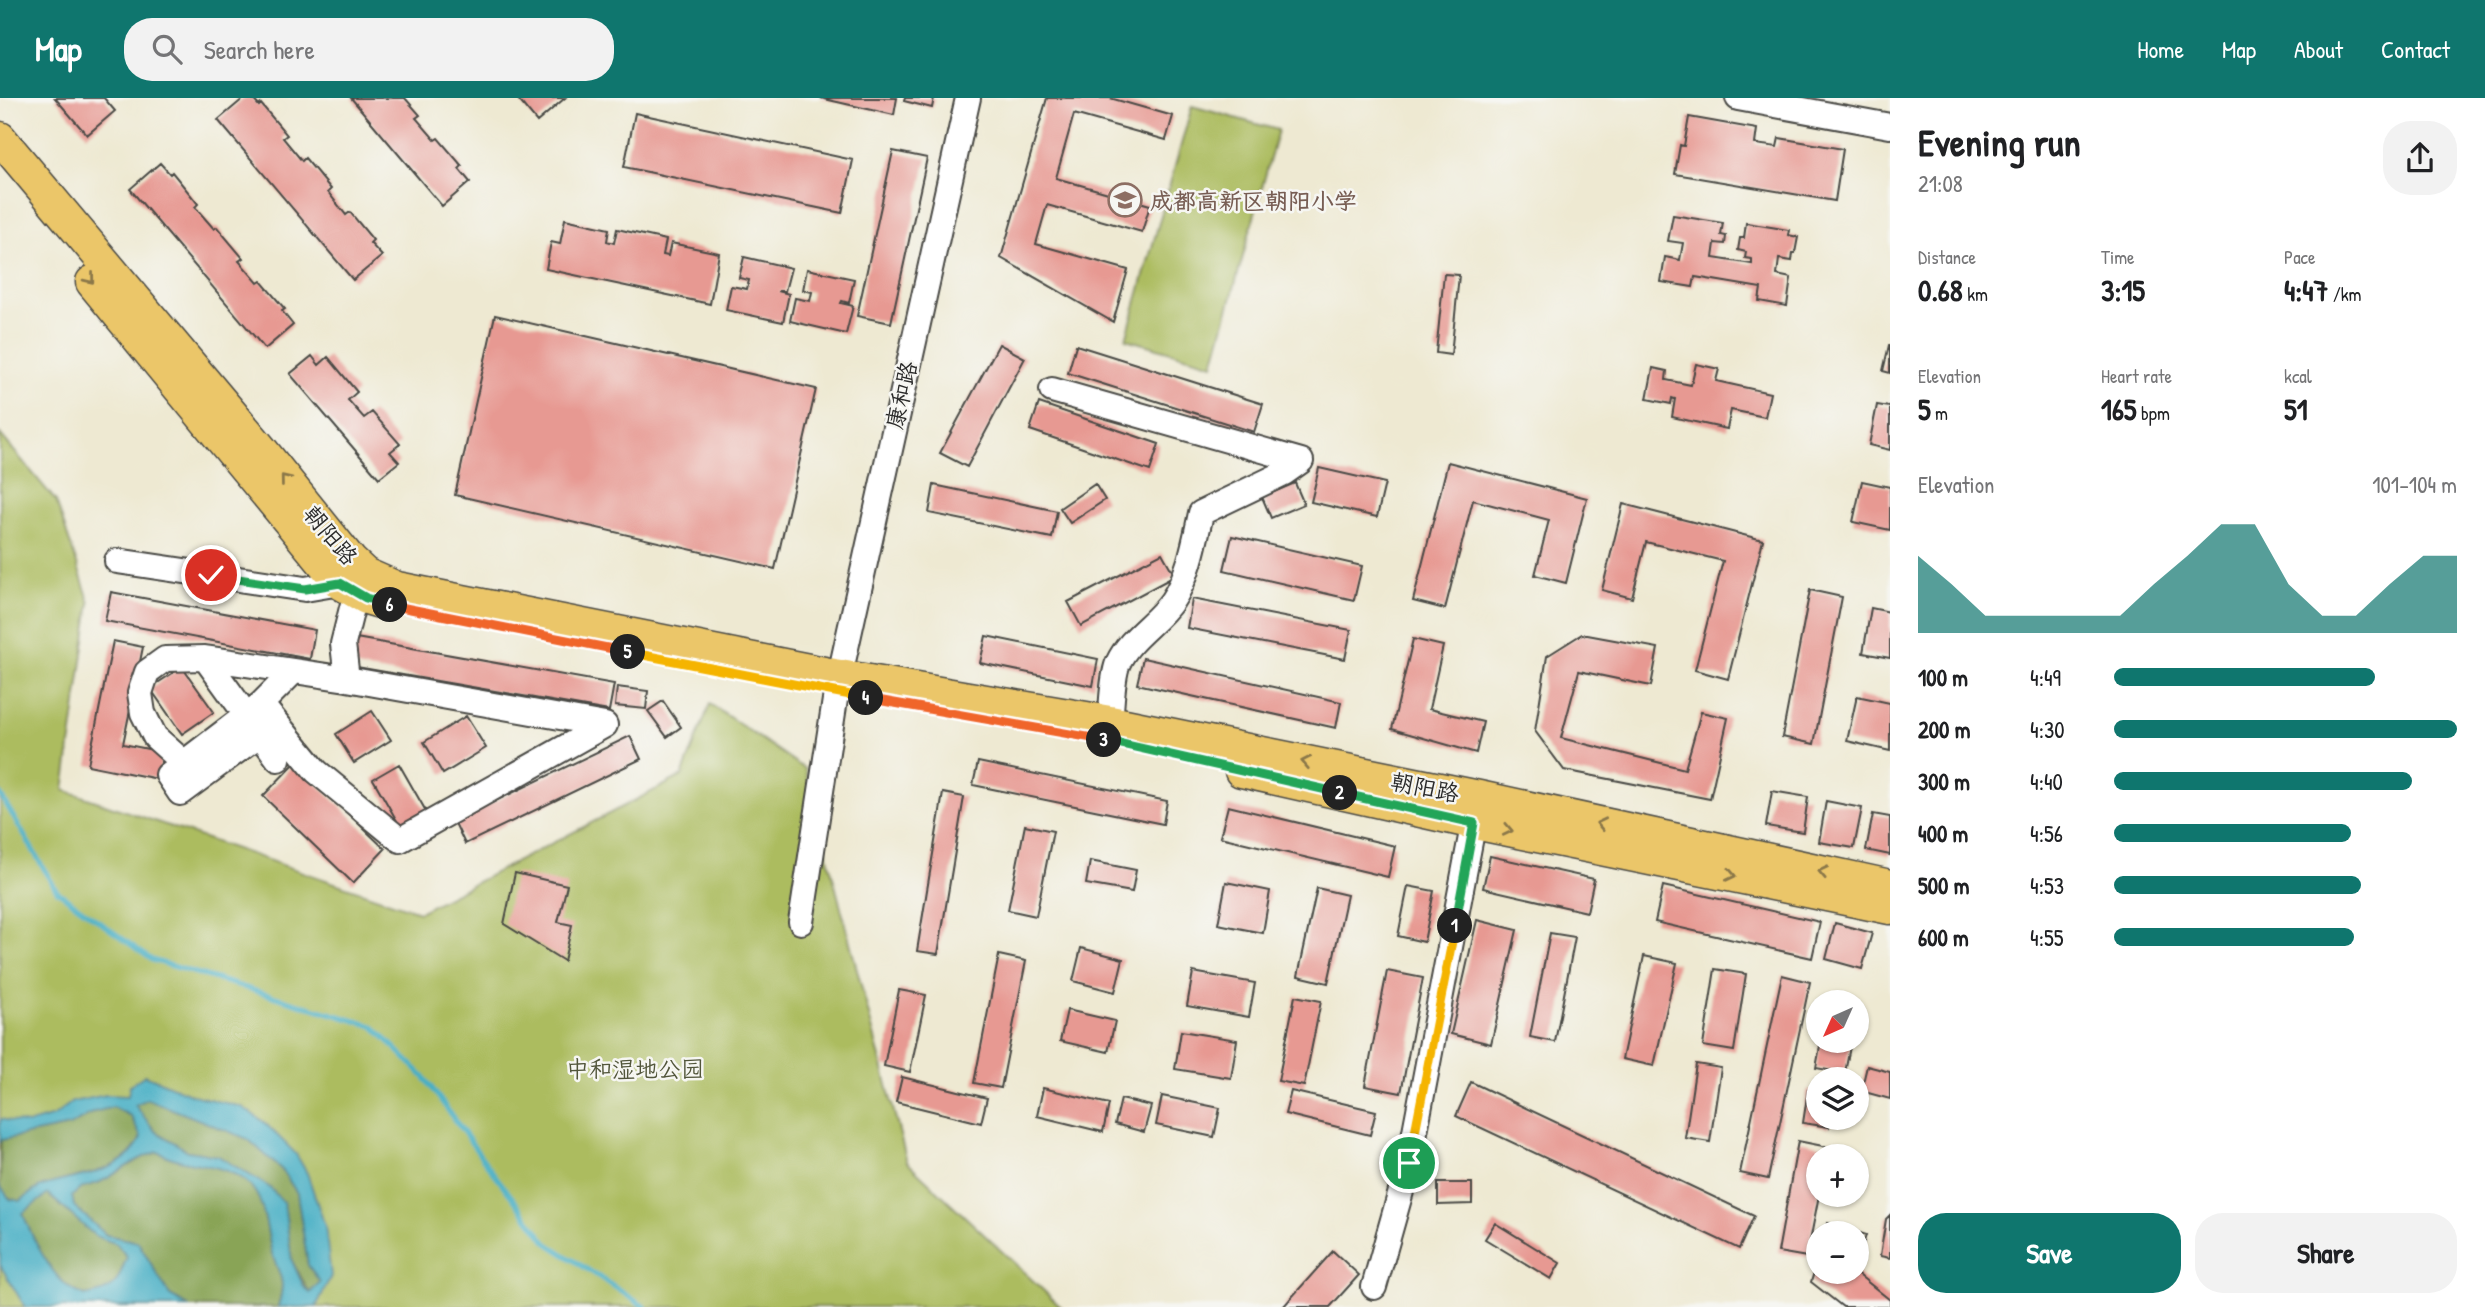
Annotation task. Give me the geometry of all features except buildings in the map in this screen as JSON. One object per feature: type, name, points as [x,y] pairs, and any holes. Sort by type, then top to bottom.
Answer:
[{"type":"main road","name":"朝阳路","points":[[0,138],[252,438],[351,561],[365,574],[397,588],[1098,739],[1890,886]]},
{"type":"main road","points":[[0,170],[348,588]]},
{"type":"main road","name":"朝阳路","points":[[348,588],[366,598],[401,608],[837,684],[1110,722],[1890,908]]},
{"type":"street","name":"康和路","points":[[801,922],[837,684],[968,98]]},
{"type":"street","points":[[1738,98],[1773,101],[1890,126]]},
{"type":"street","points":[[1052,390],[1301,461],[1284,473],[1201,513],[1185,575],[1172,601],[1141,632],[1118,663],[1110,722]]},
{"type":"street","name":"朝阳路","points":[[117,561],[305,589],[348,588]]},
{"type":"street","points":[[347,679],[343,645],[348,588]]},
{"type":"street","points":[[205,658],[256,718],[400,840],[605,725],[347,679],[294,671],[205,658],[165,659],[147,672],[140,692],[143,713],[155,737],[184,764],[256,718],[294,671]]},
{"type":"street","points":[[256,718],[278,759]]},
{"type":"street","points":[[1374,1287],[1409,1163],[1477,810]]},
{"type":"green space","points":[[1192,106],[1278,130],[1213,364],[1126,339]]},
{"type":"green space","name":"中和湿地公园","points":[[0,434],[56,501],[90,603],[64,790],[419,912],[682,776],[710,704],[805,769],[907,1162],[1061,1307],[0,1307]]},
{"type":"green space","points":[[147,1099],[248,1139],[282,1170],[297,1193],[308,1265],[320,1282],[310,1293],[292,1261],[284,1203],[269,1187],[218,1156],[188,1151],[155,1131],[134,1105]]},
{"type":"green space","points":[[113,1107],[131,1116],[141,1137],[124,1159],[99,1171],[43,1186],[20,1201],[3,1192],[0,1186],[1,1140],[69,1126],[94,1112]]},
{"type":"green space","points":[[158,1152],[224,1170],[249,1183],[261,1204],[272,1254],[282,1281],[278,1307],[190,1307],[170,1296],[138,1242],[106,1235],[74,1206],[72,1196],[80,1189],[102,1181],[136,1161]]},
{"type":"green space","points":[[47,1194],[95,1235],[117,1244],[127,1257],[117,1280],[109,1289],[86,1296],[81,1294],[66,1285],[47,1262],[23,1213]]},
{"type":"water","points":[[145,1075],[193,1095],[242,1107],[264,1122],[296,1154],[307,1173],[325,1226],[331,1276],[316,1307],[278,1307],[282,1288],[281,1276],[272,1254],[261,1204],[248,1183],[224,1170],[158,1152],[136,1161],[102,1181],[80,1189],[72,1196],[74,1206],[106,1235],[138,1242],[170,1296],[190,1307],[25,1307],[0,1265],[0,1186],[10,1199],[20,1201],[43,1186],[113,1166],[134,1149],[141,1137],[131,1116],[113,1107],[94,1112],[69,1126],[1,1140],[0,1143],[0,1119],[27,1124],[54,1116],[72,1102],[106,1095],[128,1096],[130,1085]],"holes":[[[147,1099],[248,1139],[282,1170],[297,1193],[308,1265],[320,1282],[310,1293],[304,1287],[292,1261],[284,1203],[269,1187],[218,1156],[188,1151],[155,1131],[135,1105]],[[48,1194],[95,1236],[117,1244],[127,1257],[117,1280],[109,1289],[85,1296],[66,1285],[47,1262],[23,1213]]]},
{"type":"waterway","points":[[0,794],[57,891],[152,960],[373,1026],[424,1077],[547,1243],[645,1307]]},
{"type":"place","name":"成都高新区朝阳小学","points":[[1125,200]]},
{"type":"route","points":[[211,575],[305,589],[340,583],[366,598],[401,608],[835,692],[1098,739],[1474,823],[1409,1163]]}]
